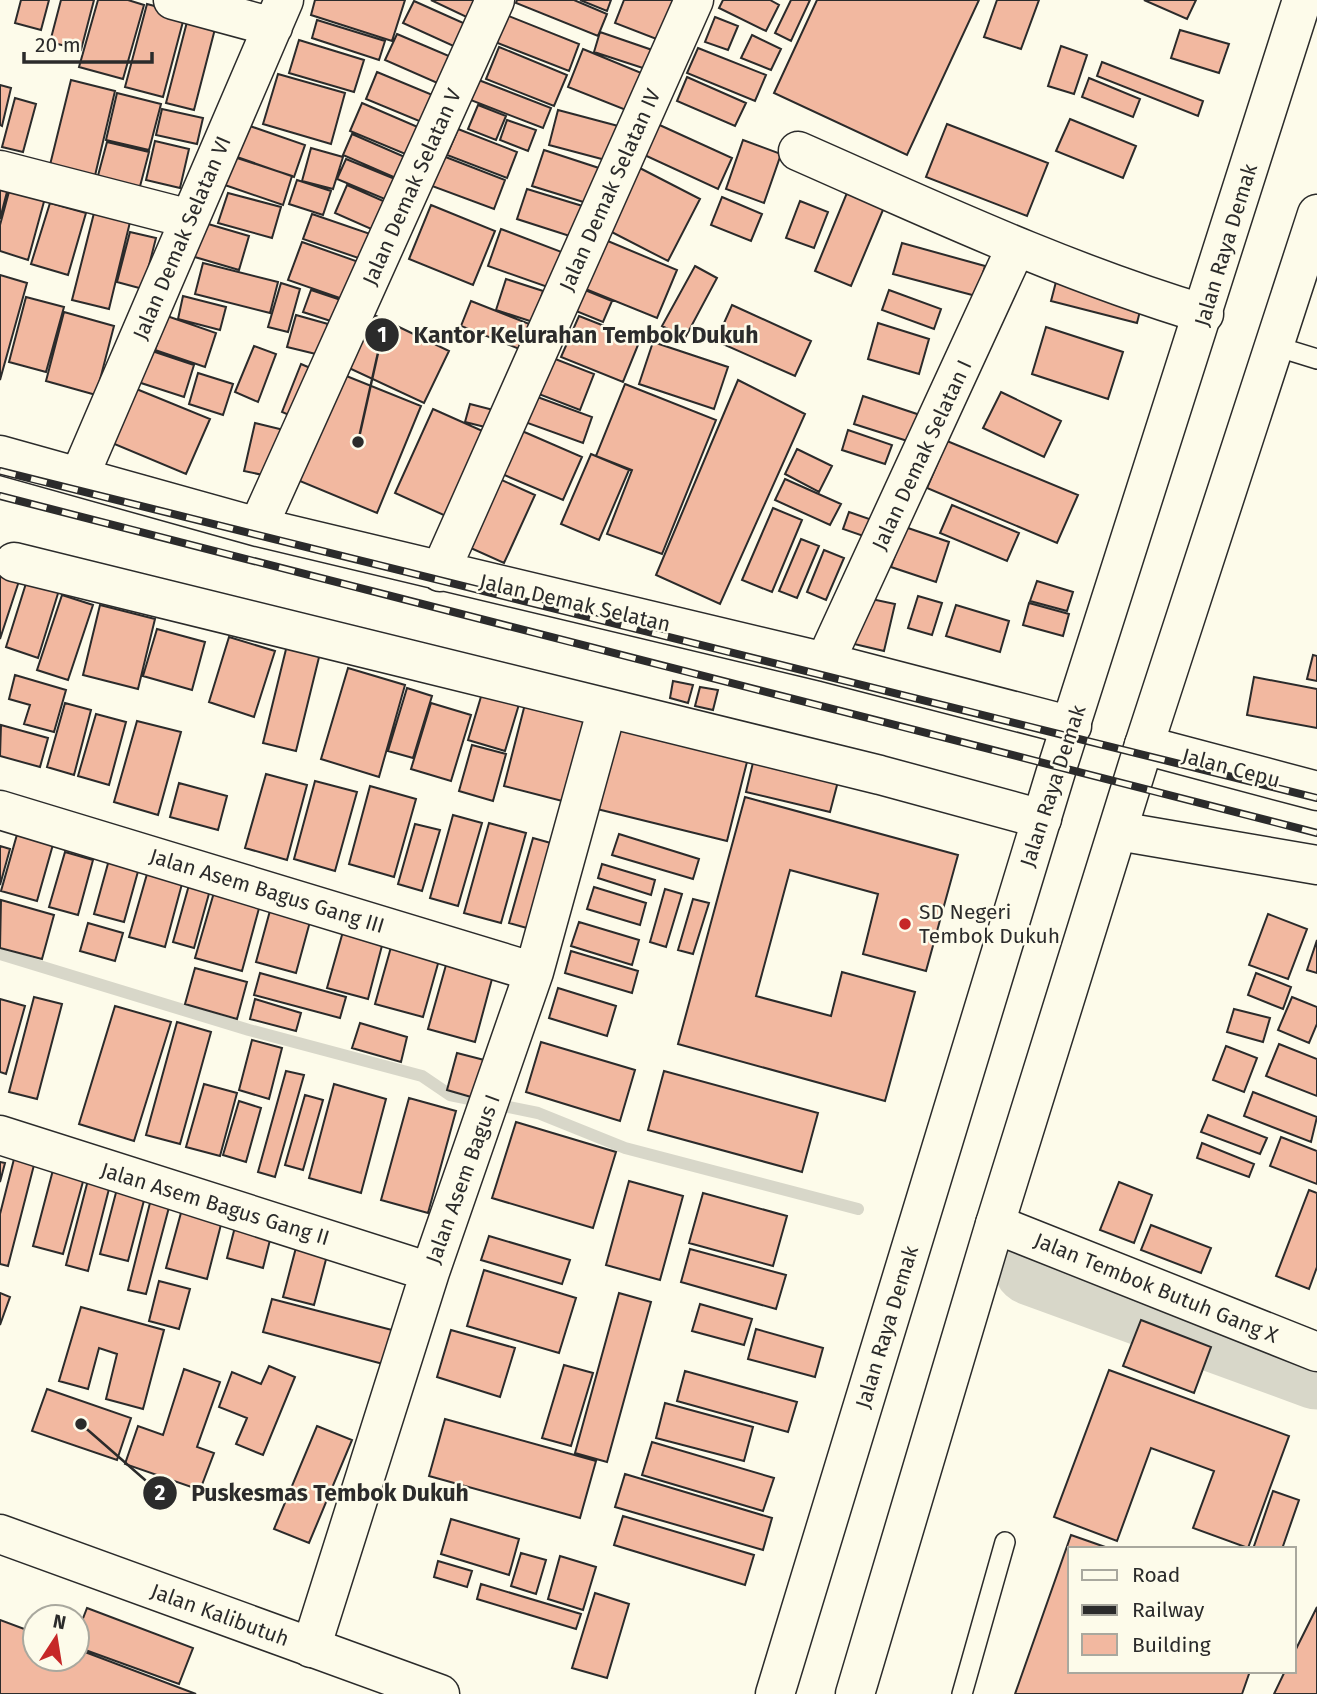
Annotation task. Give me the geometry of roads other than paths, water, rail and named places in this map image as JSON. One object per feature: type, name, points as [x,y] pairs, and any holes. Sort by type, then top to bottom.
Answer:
[{"type":"main road","points":[[173,0],[278,13]]},
{"type":"main road","name":"Jalan Demak Selatan V","points":[[258,527],[495,0]]},
{"type":"main road","name":"Jalan Demak Selatan IV","points":[[440,572],[694,0]]},
{"type":"main road","name":"Jalan Raya Demak","points":[[775,1694],[1042,819],[1205,314],[1302,0]]},
{"type":"main road","name":"Jalan Demak Selatan VI","points":[[80,475],[278,13]]},
{"type":"main road","points":[[798,151],[1016,247],[1146,297],[1205,314]]},
{"type":"main road","points":[[0,170],[190,219]]},
{"type":"main road","points":[[855,1694],[995,1224],[1144,745],[1317,214]]},
{"type":"main road","name":"Jalan Demak Selatan I","points":[[825,662],[1016,247]]},
{"type":"main road","name":"Jalan Demak Selatan","points":[[0,455],[80,475],[258,527],[825,662],[1072,726]]},
{"type":"main road","points":[[14,562],[880,775],[1042,819]]},
{"type":"main road","name":"Jalan Asem Bagus I","points":[[311,1648],[430,1272],[534,972],[607,708]]},
{"type":"main road","name":"Jalan Cepu","points":[[1144,745],[1317,791]]},
{"type":"main road","name":"Jalan Asem Bagus Gang III","points":[[0,810],[534,972]]},
{"type":"main road","points":[[1118,831],[1317,865]]},
{"type":"main road","name":"Jalan Asem Bagus Gang II","points":[[0,1135],[430,1272]]},
{"type":"main road","name":"Jalan Tembok Butuh Gang X","points":[[995,1224],[1314,1344]]},
{"type":"main road","name":"Jalan Kalibutuh","points":[[0,1534],[440,1694]]},
{"type":"lane","points":[[1275,346],[1317,359]]},
{"type":"lane","points":[[962,1694],[1005,1542]]},
{"type":"waterway","points":[[0,954],[249,1030],[422,1076],[450,1095],[538,1113],[625,1148],[858,1209]]},
{"type":"waterway","points":[[1032,1267],[1317,1371]]},
{"type":"railway","points":[[0,471],[1317,798]]},
{"type":"railway","points":[[0,496],[1317,833]]},
{"type":"place","name":"Kantor Kelurahan Tembok Dukuh","points":[[358,442]]},
{"type":"place","name":"SD Negeri Tembok Dukuh","points":[[905,924]]},
{"type":"place","name":"Puskesmas Tembok Dukuh","points":[[81,1424]]}]
